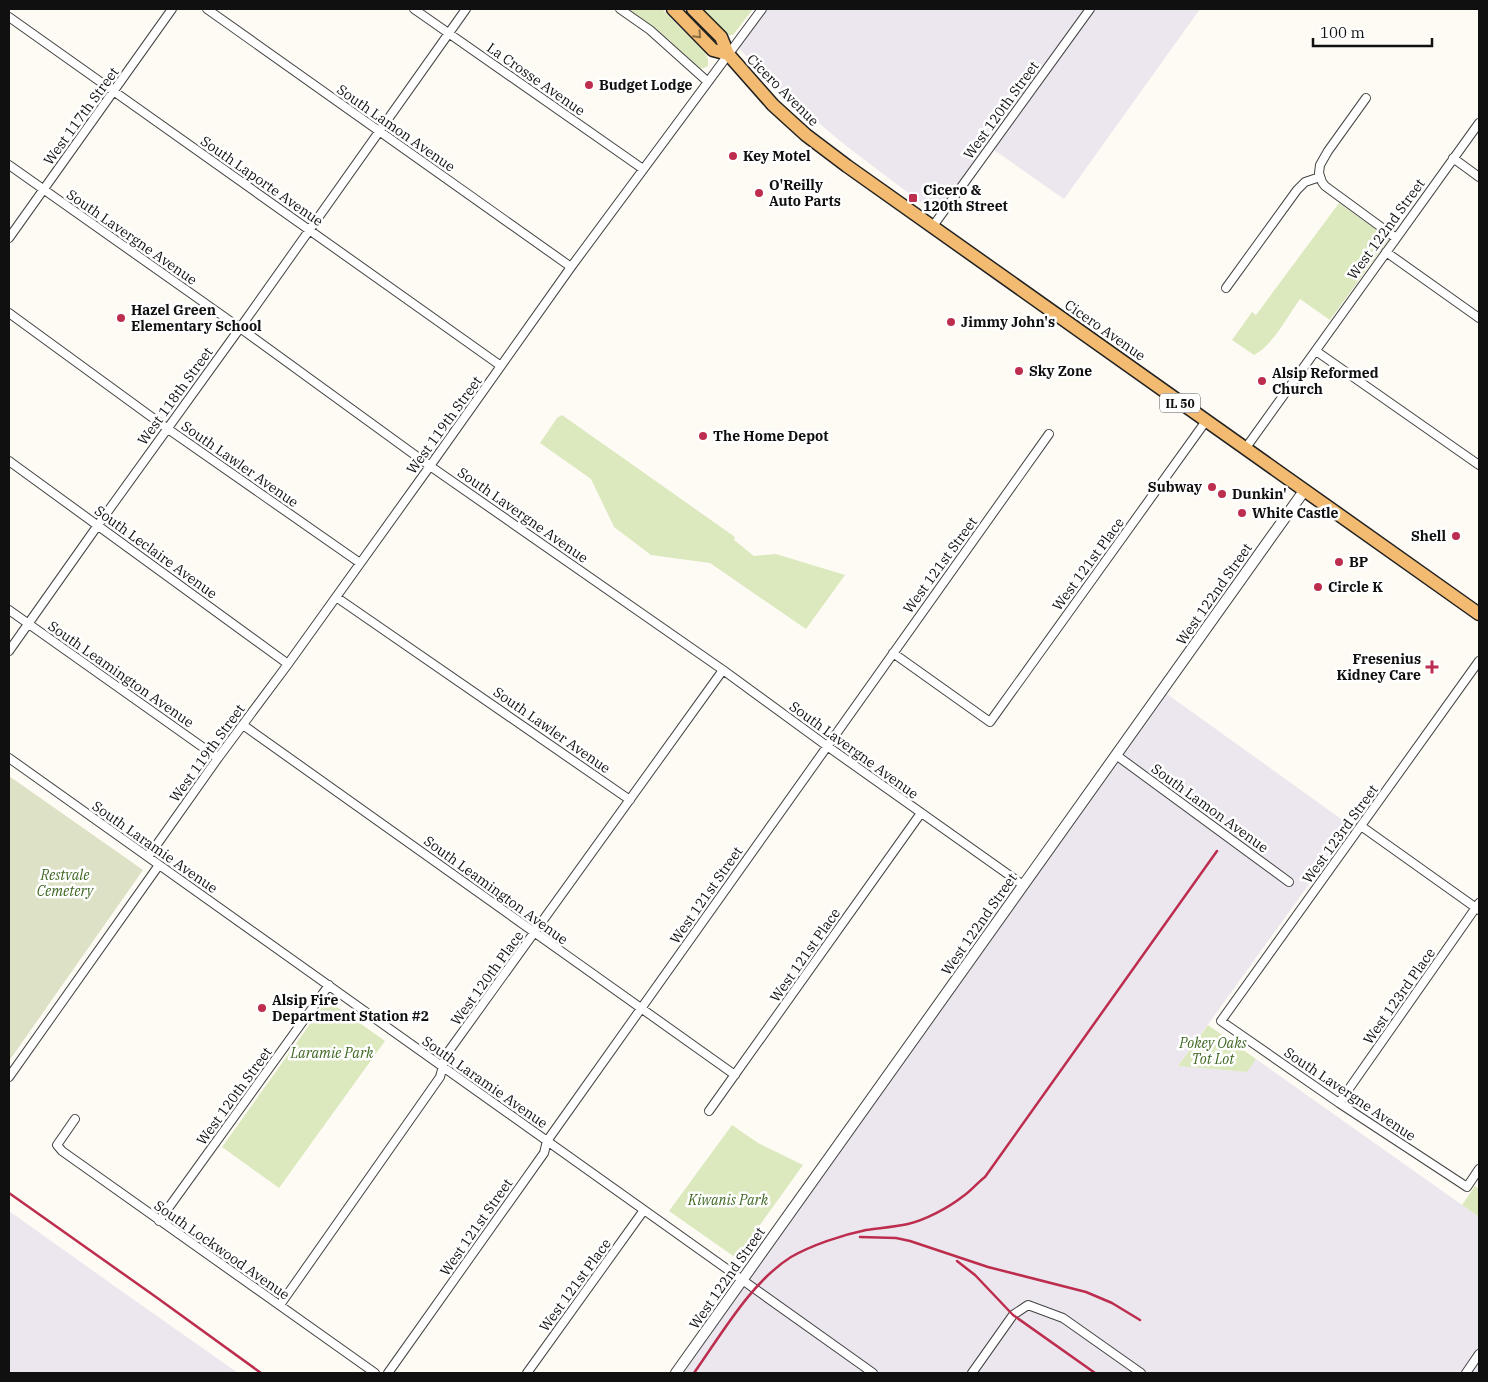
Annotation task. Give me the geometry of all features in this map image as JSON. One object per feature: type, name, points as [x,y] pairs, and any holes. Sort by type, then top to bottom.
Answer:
[{"type":"main road","name":"Cicero Avenue","points":[[672,9],[713,50],[728,54]]},
{"type":"main road","name":"Cicero Avenue","points":[[693,9],[721,37],[728,54],[774,106],[806,135],[1479,614]]},
{"type":"street","name":"West 117th Street","points":[[9,238],[172,9]]},
{"type":"street","name":"South Lamon Avenue","points":[[207,9],[571,267]]},
{"type":"street","name":"La Crosse Avenue","points":[[414,9],[643,169]]},
{"type":"street","name":"West 118th Street","points":[[9,651],[466,9]]},
{"type":"street","points":[[620,9],[647,27],[708,82]]},
{"type":"street","name":"West 119th Street","points":[[148,857],[571,267],[762,9]]},
{"type":"street","name":"West 120th Street","points":[[933,226],[1090,9]]},
{"type":"street","name":"South Laporte Avenue","points":[[9,17],[501,366]]},
{"type":"street","points":[[1366,98],[1328,151],[1319,168],[1320,177],[1325,186],[1396,238]]},
{"type":"street","name":"West 122nd Street","points":[[1245,448],[1479,123]]},
{"type":"street","points":[[1453,158],[1479,177]]},
{"type":"street","name":"South Lavergne Avenue","points":[[9,165],[240,328],[430,466],[723,670],[1023,885]]},
{"type":"street","points":[[1226,288],[1296,190],[1305,182],[1320,177]]},
{"type":"street","points":[[1386,252],[1479,318]]},
{"type":"street","name":"South Lawler Avenue","points":[[9,313],[168,429],[360,563]]},
{"type":"street","points":[[1316,351],[1479,465]]},
{"type":"street","name":"West 121st Place","points":[[893,653],[990,722],[1206,421]]},
{"type":"street","name":"West 121st Street","points":[[388,1373],[544,1153],[547,1141],[640,1008],[1049,434]]},
{"type":"street","name":"South Leclaire Avenue","points":[[9,461],[288,664]]},
{"type":"street","name":"West 122nd Street","points":[[676,1373],[1304,491]]},
{"type":"street","name":"South Lawler Avenue","points":[[336,597],[630,800]]},
{"type":"street","name":"South Leamington Avenue","points":[[9,610],[218,758]]},
{"type":"street","name":"West 123rd Street","points":[[1221,1021],[1479,661]]},
{"type":"street","name":"West 120th Place","points":[[280,1305],[440,1078],[446,1055],[723,670]]},
{"type":"street","name":"South Leamington Avenue","points":[[243,725],[735,1075]]},
{"type":"street","name":"South Lamon Avenue","points":[[1116,755],[1289,882]]},
{"type":"street","name":"South Laramie Avenue","points":[[9,758],[873,1373]]},
{"type":"street","name":"West 121st Place","points":[[709,1111],[921,813]]},
{"type":"street","points":[[1361,826],[1478,906]]},
{"type":"street","points":[[9,1077],[159,865]]},
{"type":"street","name":"West 123rd Place","points":[[1339,1103],[1478,906]]},
{"type":"street","name":"West 120th Street","points":[[159,1221],[329,985]]},
{"type":"street","name":"South Lavergne Avenue","points":[[1221,1021],[1339,1103],[1467,1187],[1479,1169]]},
{"type":"street","name":"South Lockwood Avenue","points":[[75,1119],[57,1145],[62,1151],[375,1373]]},
{"type":"street","name":"West 121st Place","points":[[527,1373],[644,1210]]},
{"type":"street","points":[[972,1373],[1013,1315],[1028,1305],[1063,1318],[1141,1373]]},
{"type":"street","points":[[1466,1373],[1479,1354]]},
{"type":"shaded area","points":[[768,9],[1200,9],[1064,199],[994,150],[944,220],[845,145],[770,82],[739,48]]},
{"type":"shaded area","points":[[1167,694],[1351,826],[1178,1066],[1246,1072],[1256,1059],[1479,1217],[1479,1373],[683,1373]]},
{"type":"shaded area","points":[[9,1211],[120,1290],[238,1373],[9,1373]]},
{"type":"green space","points":[[627,9],[662,9],[705,53],[708,59],[708,66],[699,69],[693,65],[669,40]]},
{"type":"green space","points":[[700,9],[753,9],[733,35],[727,35]]},
{"type":"green space","points":[[1339,203],[1389,239],[1330,320],[1300,299],[1273,338],[1254,355],[1232,340],[1252,312],[1256,315]]},
{"type":"green space","points":[[562,415],[735,537],[734,540],[754,556],[776,554],[845,575],[806,629],[710,563],[651,555],[614,527],[591,479],[540,443],[557,418]]},
{"type":"green space","name":"Restvale Cemetery","points":[[9,776],[143,870],[9,1061]]},
{"type":"green space","name":"Laramie Park","points":[[327,1000],[385,1041],[279,1188],[222,1147]]},
{"type":"green space","name":"Pokey Oaks Tot Lot","points":[[1208,1025],[1256,1059],[1247,1072],[1178,1066]]},
{"type":"green space","name":"Kiwanis Park","points":[[732,1125],[758,1143],[803,1165],[736,1258],[669,1211]]},
{"type":"green space","points":[[1475,1186],[1479,1189],[1479,1217],[1462,1205]]},
{"type":"railway","points":[[694,1373],[750,1295],[763,1280],[791,1257],[847,1235],[922,1220],[968,1193],[985,1177],[1217,851]]},
{"type":"railway","points":[[9,1193],[261,1373]]},
{"type":"railway","points":[[860,1237],[896,1238],[910,1241],[988,1267],[1086,1292],[1112,1303],[1140,1320]]},
{"type":"railway","points":[[957,1261],[975,1275],[1013,1315],[1095,1373]]},
{"type":"place","name":"Budget Lodge","points":[[589,85]]},
{"type":"place","name":"Key Motel","points":[[733,156]]},
{"type":"place","name":"O'Reilly Auto Parts","points":[[759,193]]},
{"type":"place","name":"Cicero & 120th Street","points":[[913,198]]},
{"type":"place","name":"Hazel Green Elementary School","points":[[121,318]]},
{"type":"place","name":"Jimmy John's","points":[[951,322]]},
{"type":"place","name":"Sky Zone","points":[[1019,371]]},
{"type":"place","name":"Alsip Reformed Church","points":[[1262,381]]},
{"type":"place","name":"The Home Depot","points":[[703,436]]},
{"type":"place","name":"Subway","points":[[1212,487]]},
{"type":"place","name":"Dunkin'","points":[[1222,494]]},
{"type":"place","name":"White Castle","points":[[1242,513]]},
{"type":"place","name":"Shell","points":[[1456,536]]},
{"type":"place","name":"BP","points":[[1339,562]]},
{"type":"place","name":"Circle K","points":[[1318,587]]},
{"type":"place","name":"Fresenius Kidney Care","points":[[1432,667]]},
{"type":"place","name":"Alsip Fire Department Station #2","points":[[262,1008]]}]
